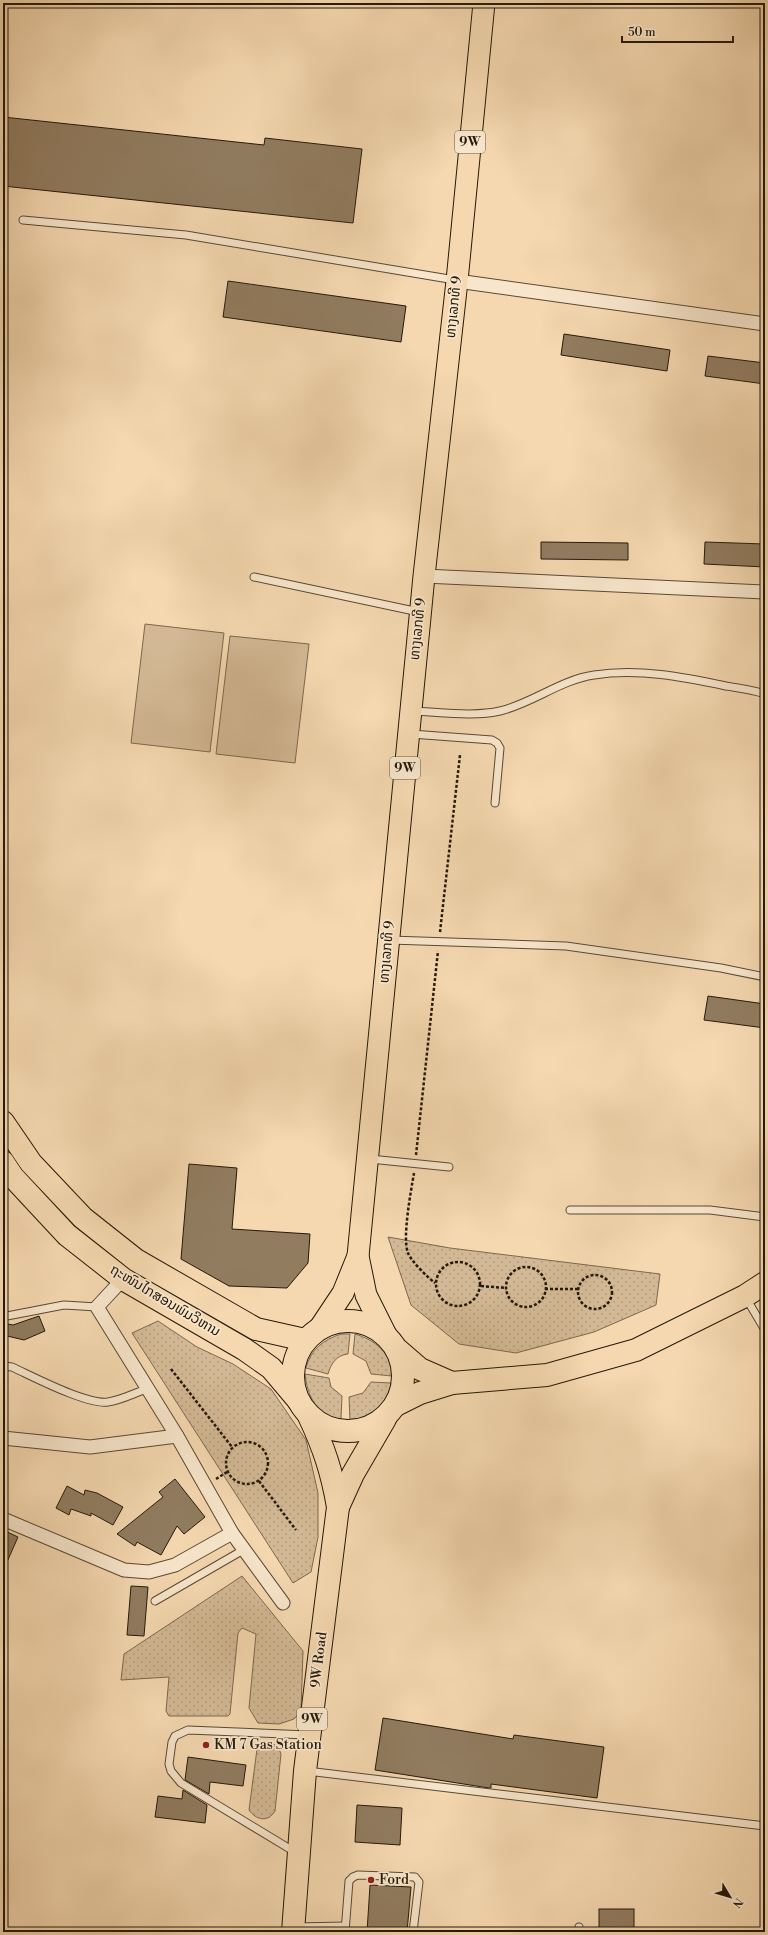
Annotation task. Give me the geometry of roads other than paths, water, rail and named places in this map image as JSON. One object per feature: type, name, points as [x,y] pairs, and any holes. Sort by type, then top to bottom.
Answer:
[{"type":"highway","name":"ຖະໜົນໄກສອນພົມວິຫານ","points":[[3,1122],[31,1163],[83,1218],[136,1260],[256,1329],[312,1334]]},
{"type":"highway","name":"ຖະໜົນໄກສອນພົມວິຫານ","points":[[3,1162],[13,1177],[67,1234],[123,1279],[244,1349],[271,1368],[303,1408]]},
{"type":"highway","points":[[303,1408],[323,1426],[334,1429],[357,1431],[373,1426],[392,1410],[420,1393],[452,1383],[547,1375],[636,1350],[745,1296],[765,1283]]},
{"type":"highway","points":[[338,1508],[332,1473],[323,1446],[293,1385],[293,1369],[297,1354],[312,1334],[335,1322],[353,1320],[371,1325],[392,1342],[420,1369],[452,1383]]},
{"type":"highway","points":[[338,1508],[370,1442],[392,1410],[403,1387],[403,1368],[392,1342]]},
{"type":"highway","name":"9W Road","points":[[293,1929],[305,1771],[338,1508]]},
{"type":"main road","name":"ທາງເລກທີ 9","points":[[312,1334],[343,1293],[358,1256],[410,711],[457,281],[484,3]]},
{"type":"main road","name":"ທາງເລກທີ 9","points":[[358,1256],[366,1295],[392,1342]]},
{"type":"street","points":[[457,281],[765,324]]},
{"type":"street","points":[[424,576],[765,592]]},
{"type":"street","points":[[123,1279],[97,1307],[177,1436],[232,1532],[283,1603]]},
{"type":"street","points":[[3,1438],[90,1446],[177,1436]]},
{"type":"street","points":[[3,1519],[124,1570],[149,1572],[175,1565],[232,1532]]},
{"type":"lane","points":[[23,220],[186,235],[457,281]]},
{"type":"lane","points":[[254,577],[420,612]]},
{"type":"lane","points":[[410,711],[465,713],[500,711],[532,699],[558,685],[593,675],[642,673],[662,674],[696,679],[765,694]]},
{"type":"lane","points":[[408,734],[492,740],[497,743],[500,748],[495,803]]},
{"type":"lane","points":[[389,940],[566,946],[720,968],[765,977]]},
{"type":"lane","points":[[368,1159],[449,1167]]},
{"type":"lane","points":[[570,1210],[710,1210],[765,1217]]},
{"type":"lane","points":[[745,1296],[765,1330]]},
{"type":"lane","points":[[8,1316],[64,1305],[97,1307]]},
{"type":"lane","points":[[3,1366],[12,1367],[63,1390],[94,1401],[107,1402],[147,1388]]},
{"type":"lane","points":[[155,1601],[245,1550]]},
{"type":"lane","points":[[299,1854],[181,1783],[171,1771],[169,1764],[172,1742],[176,1736],[188,1730],[310,1735]]},
{"type":"lane","points":[[305,1771],[765,1826]]},
{"type":"lane","points":[[293,1929],[345,1929],[349,1881],[358,1875],[415,1877],[419,1882],[413,1932]]},
{"type":"place","name":"KM 7 Gas Station","points":[[206,1745]]},
{"type":"place","name":"Ford","points":[[371,1880]]}]
